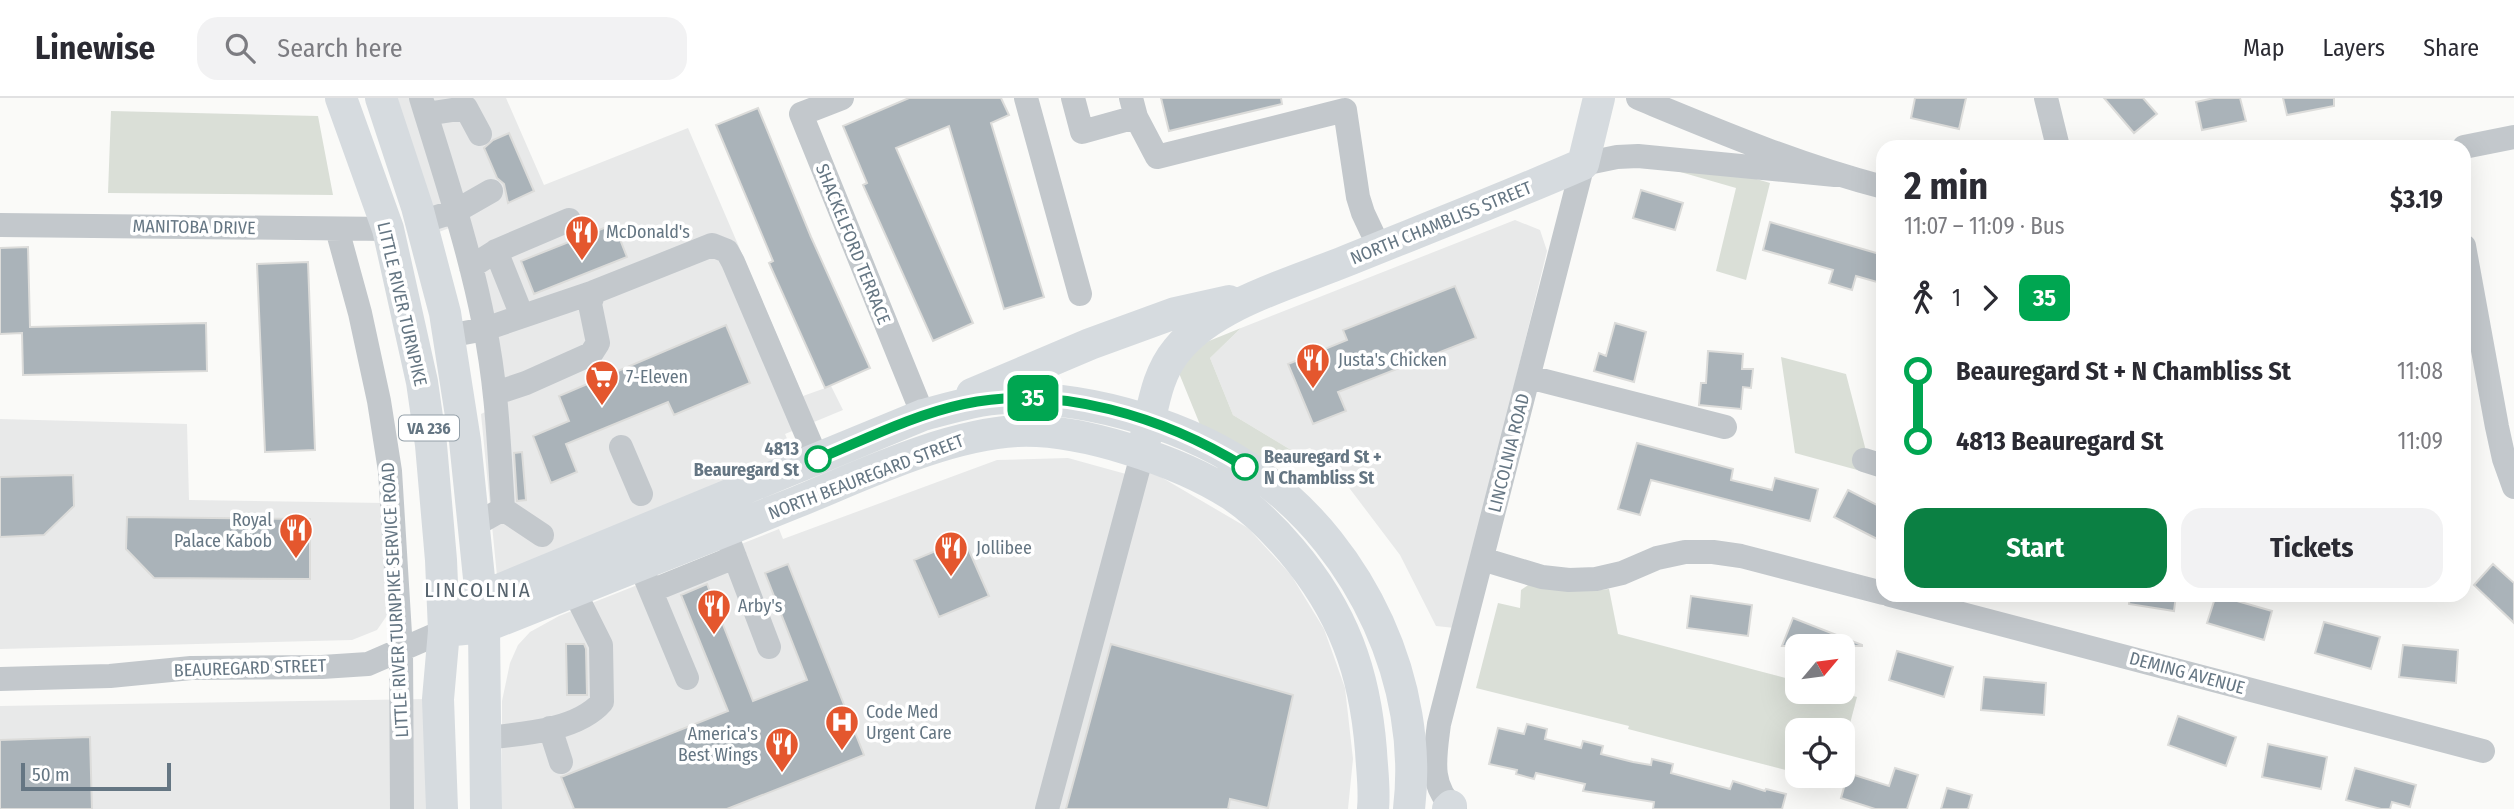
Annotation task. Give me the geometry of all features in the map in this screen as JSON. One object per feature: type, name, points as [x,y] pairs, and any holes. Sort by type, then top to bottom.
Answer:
[{"type":"main road","name":"LITTLE RIVER TURNPIKE","points":[[341,98],[388,229],[422,382],[431,445],[444,631],[438,699],[442,809]]},
{"type":"main road","name":"LINCOLNIA ROAD","points":[[1583,164],[1599,98]]},
{"type":"main road","name":"LITTLE RIVER TURNPIKE","points":[[383,102],[421,222],[448,335],[465,441],[482,613],[488,803]]},
{"type":"main road","name":"NORTH CHAMBLISS STREET","points":[[1142,455],[1163,373],[1175,352],[1205,324],[1255,298],[1583,164]]},
{"type":"main road","points":[[923,415],[1135,327],[1196,307],[1255,298]]},
{"type":"main road","name":"NORTH BEAUREGARD STREET","points":[[482,613],[817,459],[923,415],[988,400],[1036,398],[1107,410],[1150,422],[1197,440],[1259,475],[1302,512],[1322,534],[1367,600],[1383,634],[1401,692],[1411,745],[1409,809]]},
{"type":"main road","name":"NORTH BEAUREGARD STREET","points":[[482,613],[574,591],[646,578],[730,544],[920,454],[983,435],[1019,431],[1058,434],[1100,442],[1184,470],[1216,486],[1251,510],[1278,535],[1307,569],[1343,628],[1357,664],[1368,715],[1373,809]]},
{"type":"main road","name":"BEAUREGARD STREET","points":[[444,631],[482,613]]},
{"type":"street","name":"SHACKELFORD TERRACE","points":[[842,98],[801,114],[923,415]]},
{"type":"street","points":[[1026,98],[1080,294]]},
{"type":"street","points":[[1073,98],[1082,132],[1134,108],[1157,157],[1345,110],[1363,213],[1380,247]]},
{"type":"street","name":"NORTH CHAMBLISS STREET","points":[[1637,98],[1835,175],[1876,185]]},
{"type":"street","points":[[2046,98],[2056,140]]},
{"type":"street","points":[[383,102],[466,108],[480,134]]},
{"type":"street","points":[[422,103],[456,211],[485,329],[496,393],[503,509]]},
{"type":"street","points":[[2471,146],[2514,137]]},
{"type":"street","name":"NORTH CHAMBLISS STREET","points":[[1583,164],[1616,157],[1638,156],[1835,175]]},
{"type":"street","name":"LINCOLNIA ROAD","points":[[1451,808],[1436,782],[1434,757],[1439,724],[1583,164]]},
{"type":"street","points":[[421,222],[456,211],[491,191]]},
{"type":"street","points":[[471,267],[496,251],[569,220]]},
{"type":"street","name":"MANITOBA DRIVE","points":[[0,225],[388,229]]},
{"type":"street","name":"LITTLE RIVER TURNPIKE SERVICE ROAD","points":[[337,229],[363,325],[390,471],[401,650],[402,809]]},
{"type":"street","points":[[448,335],[485,329],[594,292],[712,245],[727,251],[733,261],[817,459]]},
{"type":"street","points":[[496,251],[522,316]]},
{"type":"street","points":[[2471,284],[2497,427],[2514,487]]},
{"type":"street","points":[[496,393],[526,383],[591,354],[597,342],[590,304],[594,292]]},
{"type":"street","points":[[1529,377],[1725,427]]},
{"type":"street","points":[[621,447],[641,494]]},
{"type":"street","points":[[1047,809],[1142,455]]},
{"type":"street","points":[[473,526],[503,509]]},
{"type":"street","points":[[503,509],[542,535]]},
{"type":"street","points":[[730,544],[769,647]]},
{"type":"street","points":[[1482,559],[1542,577],[1569,580],[1596,579],[1622,573],[1657,558],[1685,552],[1713,552],[1741,556],[1876,591]]},
{"type":"street","points":[[646,578],[687,678]]},
{"type":"street","points":[[485,738],[541,732],[593,713],[602,702],[601,645],[574,591]]},
{"type":"street","name":"DEMING AVENUE","points":[[1917,602],[2483,751]]},
{"type":"street","name":"BEAUREGARD STREET","points":[[0,679],[110,676],[191,668],[368,664],[444,631]]},
{"type":"street","points":[[550,729],[561,762]]},
{"type":"shaded area","points":[[392,98],[506,98],[544,185],[688,128],[803,396],[831,386],[843,410],[785,434],[793,452],[497,576],[481,414],[500,405],[457,225],[439,232]]},
{"type":"shaded area","points":[[111,111],[318,116],[333,195],[108,193]]},
{"type":"shaded area","points":[[1658,150],[1770,183],[1746,280],[1716,271],[1736,188],[1656,165]]},
{"type":"shaded area","points":[[1515,220],[1540,230],[1547,251],[1455,628],[1436,626],[1400,555],[1347,485],[1310,448],[1296,453],[1233,415],[1210,358],[1241,328]]},
{"type":"shaded area","points":[[1241,328],[1210,358],[1233,415],[1296,453],[1223,481],[1172,356]]},
{"type":"shaded area","points":[[1781,357],[1846,374],[1872,474],[1795,453]]},
{"type":"shaded area","points":[[0,419],[187,424],[189,500],[384,503],[388,614],[377,630],[352,640],[0,649]]},
{"type":"shaded area","points":[[1068,458],[1144,479],[1149,470],[1248,528],[1291,575],[1324,629],[1345,688],[1353,759],[1348,809],[502,809],[502,701],[510,663],[518,645],[530,632],[559,616],[779,529],[783,539],[997,460]]},
{"type":"shaded area","points":[[1531,583],[1591,591],[1609,589],[1618,634],[1785,678],[1785,704],[1855,704],[1857,697],[1851,718],[1785,718],[1785,770],[1628,729],[1629,726],[1476,688],[1498,603],[1520,608],[1521,590]]},
{"type":"shaded area","points":[[429,699],[429,809],[0,809],[0,706]]},
{"type":"building","points":[[909,98],[1001,98],[1009,115],[991,123],[1044,297],[1004,309],[949,126],[896,148],[973,323],[933,341],[863,185],[867,183],[843,126]]},
{"type":"building","points":[[1161,98],[1281,98],[1282,104],[1169,131]]},
{"type":"building","points":[[1915,98],[1966,98],[1959,129],[1911,118]]},
{"type":"building","points":[[2104,98],[2143,98],[2157,114],[2134,133]]},
{"type":"building","points":[[2214,98],[2240,98],[2246,121],[2202,130],[2196,102]]},
{"type":"building","points":[[2283,98],[2334,98],[2334,106],[2287,115]]},
{"type":"building","points":[[758,108],[811,237],[870,368],[825,388],[769,263],[773,261],[716,125]]},
{"type":"building","points":[[509,133],[534,191],[508,203],[504,184],[497,178],[484,148],[493,140]]},
{"type":"building","points":[[1641,190],[1683,203],[1675,230],[1633,218]]},
{"type":"building","points":[[1770,222],[1876,253],[1876,282],[1856,276],[1852,290],[1829,283],[1833,270],[1763,250]]},
{"type":"building","points":[[614,224],[627,257],[534,294],[521,261]]},
{"type":"building","points":[[28,247],[30,327],[206,323],[207,371],[23,375],[22,333],[0,334],[0,248]]},
{"type":"building","points":[[308,262],[315,450],[265,452],[257,264]]},
{"type":"building","points":[[1455,286],[1476,338],[1338,392],[1346,411],[1313,424],[1288,364],[1347,340],[1343,330]]},
{"type":"building","points":[[1615,323],[1646,332],[1634,382],[1594,371],[1599,353],[1606,356]]},
{"type":"building","points":[[726,325],[750,383],[674,415],[668,402],[566,444],[577,472],[551,483],[533,436],[569,421],[559,396]]},
{"type":"building","points":[[1708,351],[1743,354],[1742,369],[1753,369],[1751,388],[1743,387],[1741,409],[1699,405],[1701,383],[1706,383]]},
{"type":"building","points":[[1637,443],[1733,469],[1731,480],[1772,490],[1775,478],[1818,489],[1810,521],[1651,480],[1640,515],[1618,509]]},
{"type":"building","points":[[522,452],[526,500],[517,501],[514,453]]},
{"type":"building","points":[[73,475],[74,506],[44,535],[0,537],[0,477]]},
{"type":"building","points":[[1848,490],[1876,504],[1876,538],[1834,517]]},
{"type":"building","points":[[127,517],[310,519],[310,579],[154,578],[126,549]]},
{"type":"building","name":"Jollibee","points":[[964,539],[989,596],[939,617],[914,560]]},
{"type":"building","points":[[788,564],[864,755],[727,809],[574,809],[561,777],[728,711],[681,595],[707,584],[753,701],[807,680],[765,573]]},
{"type":"building","points":[[2493,564],[2514,583],[2514,623],[2474,585]]},
{"type":"building","points":[[1691,596],[1752,605],[1748,636],[1687,628]]},
{"type":"building","points":[[2129,602],[2175,602],[2174,611]]},
{"type":"building","points":[[2214,602],[2240,602],[2272,611],[2264,640],[2207,623]]},
{"type":"building","points":[[1793,618],[1834,634],[1787,634]]},
{"type":"building","points":[[2324,622],[2380,637],[2371,669],[2315,653]]},
{"type":"building","points":[[566,644],[584,644],[587,695],[567,695]]},
{"type":"building","points":[[1111,644],[1293,695],[1268,808],[1230,799],[1228,809],[1066,809]]},
{"type":"building","points":[[2403,645],[2458,650],[2456,683],[2399,677]]},
{"type":"building","points":[[1897,651],[1953,667],[1944,697],[1889,680]]},
{"type":"building","points":[[1984,677],[2046,683],[2044,715],[1981,710]]},
{"type":"building","points":[[2178,716],[2236,737],[2226,766],[2168,745]]},
{"type":"building","points":[[1527,724],[1547,729],[1545,739],[1581,748],[1583,741],[1603,746],[1601,754],[1633,762],[1651,765],[1652,759],[1673,764],[1671,773],[1730,789],[1733,781],[1786,794],[1782,809],[1653,809],[1654,802],[1583,791],[1585,784],[1536,773],[1534,779],[1516,774],[1517,770],[1489,764],[1498,728],[1524,734]]},
{"type":"building","points":[[90,737],[92,809],[0,809],[0,740]]},
{"type":"building","points":[[2268,744],[2327,757],[2321,789],[2262,777]]},
{"type":"building","points":[[1895,768],[1918,775],[1907,809],[1875,809],[1841,798],[1844,788],[1855,788],[1855,775],[1889,786]]},
{"type":"building","points":[[2355,768],[2416,785],[2410,807],[2392,802],[2390,809],[2381,809],[2346,800]]},
{"type":"building","points":[[1947,788],[1972,795],[1968,809],[1941,809]]},
{"type":"bus line","name":"35","points":[[818,459],[923,415],[988,400],[1036,398],[1107,410],[1150,422],[1197,440],[1245,467]]},
{"type":"place","name":"McDonald's","points":[[582,262]]},
{"type":"place","name":"Justa's Chicken","points":[[1313,390]]},
{"type":"place","name":"7-Eleven","points":[[602,407]]},
{"type":"place","name":"4813 Beauregard St","points":[[818,459]]},
{"type":"place","name":"Beauregard St + N Chambliss St","points":[[1245,467]]},
{"type":"place","name":"Royal Palace Kabob","points":[[296,560]]},
{"type":"place","name":"Jollibee","points":[[951,578]]},
{"type":"place","name":"Arby's","points":[[714,636]]},
{"type":"place","name":"Code Med Urgent Care","points":[[842,752]]},
{"type":"place","name":"America's Best Wings","points":[[782,774]]},
{"type":"district","name":"LINCOLNIA","points":[[478,590]]}]
